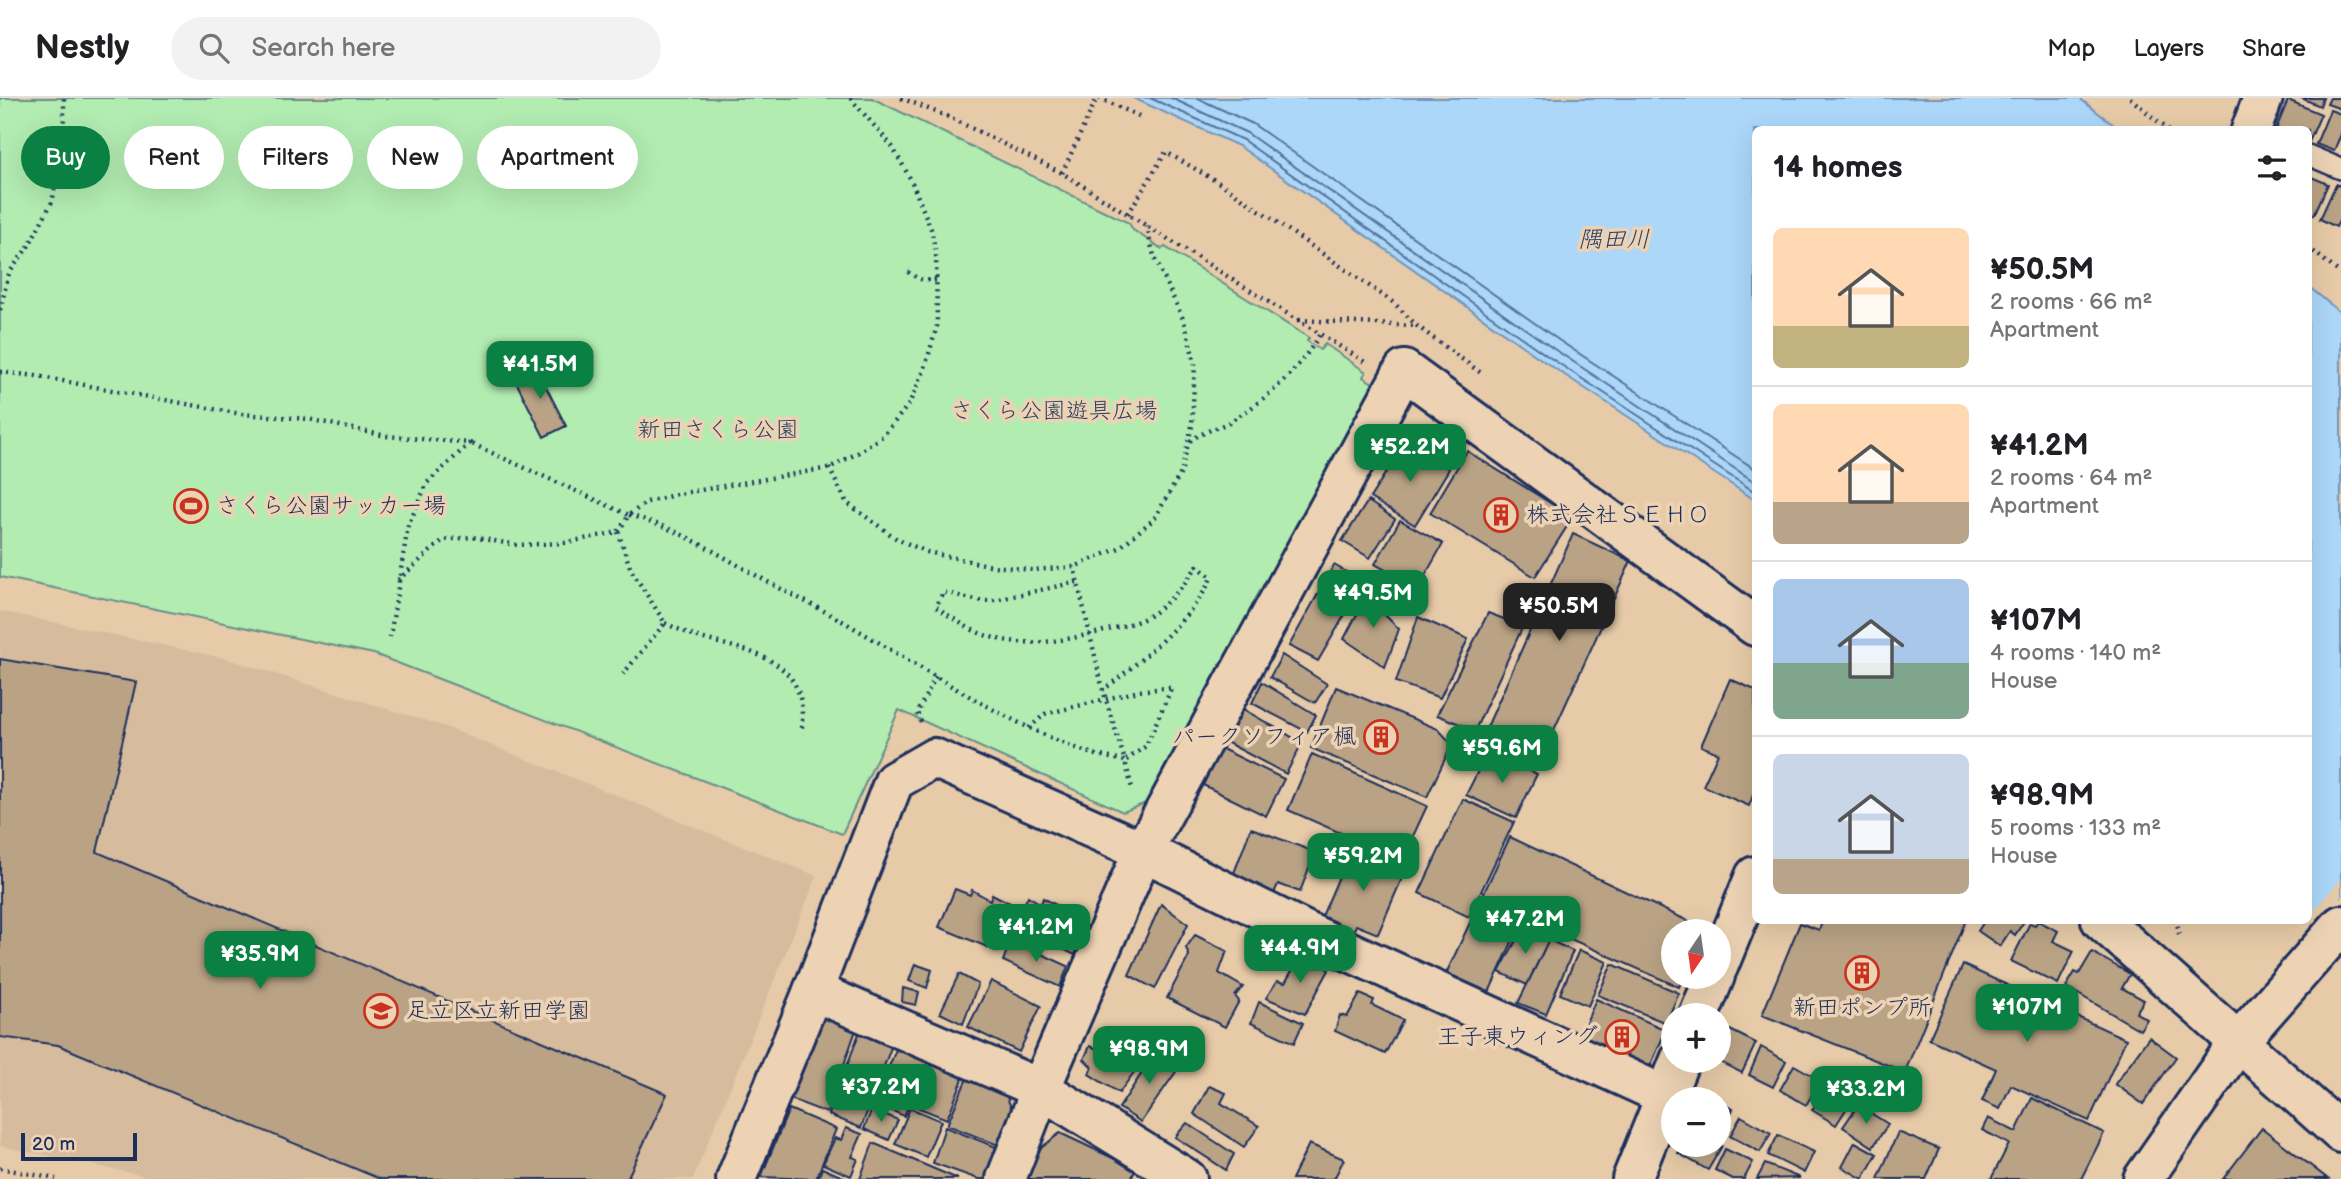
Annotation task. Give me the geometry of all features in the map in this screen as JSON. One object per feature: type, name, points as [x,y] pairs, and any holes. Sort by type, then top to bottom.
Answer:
[{"type":"street","points":[[2252,126],[2263,98]]},
{"type":"street","points":[[1006,1179],[1041,1089],[1143,850],[1404,370],[1752,624]]},
{"type":"street","points":[[736,1179],[813,991],[894,781],[934,758],[1143,850],[1323,939],[1661,1094]]},
{"type":"street","points":[[1731,935],[1752,883]]},
{"type":"street","points":[[2106,924],[2247,1032],[2341,1133]]},
{"type":"street","points":[[2143,1179],[2247,1032],[2341,925]]},
{"type":"street","points":[[813,991],[1041,1089],[1187,1179]]},
{"type":"street","points":[[1632,1179],[1661,1108]]},
{"type":"lane","points":[[2312,157],[2341,169]]},
{"type":"path","points":[[0,310],[9,273],[28,247],[52,202],[64,148],[64,98]]},
{"type":"path","points":[[397,581],[443,540],[472,537],[517,545],[564,542],[618,532],[629,515],[647,502],[678,494],[829,468],[884,435],[909,404],[924,371],[937,326],[936,254],[931,229],[911,180],[892,146],[850,98]]},
{"type":"path","points":[[901,98],[951,118],[1062,173],[1366,362]]},
{"type":"path","points":[[1062,173],[1098,98],[1141,117]]},
{"type":"path","points":[[2130,98],[2163,126]]},
{"type":"path","points":[[1128,214],[1166,152],[1223,185],[1394,303],[1417,326],[1297,320]]},
{"type":"path","points":[[829,468],[848,503],[897,539],[927,552],[993,566],[1033,570],[1073,567],[1119,548],[1154,519],[1181,473],[1189,442],[1195,363],[1184,321],[1154,256],[1146,225]]},
{"type":"path","points":[[2312,250],[2341,274]]},
{"type":"path","points":[[908,272],[919,279],[937,280]]},
{"type":"path","points":[[1189,442],[1202,433],[1231,421],[1272,393],[1305,360],[1320,334]]},
{"type":"path","points":[[0,372],[36,376],[241,414],[308,419],[386,436],[470,443],[629,515],[662,524],[703,544],[1029,727],[1086,752],[1125,761],[1146,746],[1172,687],[1106,698],[1045,714],[1029,727]]},
{"type":"path","points":[[390,637],[408,526],[427,483],[470,443]]},
{"type":"path","points":[[618,532],[631,570],[665,624],[764,656],[783,669],[797,688],[802,709],[802,731]]},
{"type":"path","points":[[1077,582],[990,601],[943,592],[936,607],[981,634],[1025,642],[1049,643],[1089,635],[1147,617],[1167,603],[1184,586],[1197,566],[1211,578],[1185,617],[1134,666],[1103,690]]},
{"type":"path","points":[[1073,567],[1103,690],[1133,794]]},
{"type":"path","points":[[623,674],[665,624]]},
{"type":"path","points":[[917,713],[936,676]]},
{"type":"path","points":[[0,1168],[56,1179]]},
{"type":"shaded area","name":"足立区立新田学園","points":[[0,611],[224,658],[446,727],[817,876],[693,1179],[149,1179],[0,1146]]},
{"type":"green space","name":"新田さくら公園","points":[[0,98],[872,98],[1129,223],[1133,230],[1162,249],[1165,247],[1309,338],[1307,341],[1320,350],[1325,344],[1366,372],[1363,377],[1376,385],[1146,803],[1123,812],[899,710],[842,834],[374,654],[0,577]]},
{"type":"water","name":"隅田川","points":[[1133,98],[2079,98],[2115,126],[1752,126],[1752,498],[1545,362],[1239,146]]},
{"type":"water","points":[[2312,289],[2341,313],[2341,943],[2312,916]]},
{"type":"pier","points":[[2341,879],[2341,947],[2312,921],[2312,912]]},
{"type":"building","points":[[2301,98],[2323,98],[2320,106]]},
{"type":"building","points":[[2330,98],[2341,98],[2341,109],[2327,104]]},
{"type":"building","points":[[2288,100],[2321,114],[2312,135],[2312,126],[2277,126]]},
{"type":"building","points":[[2330,110],[2341,114],[2341,134],[2334,151],[2316,144]]},
{"type":"building","points":[[2312,177],[2328,184],[2312,214]]},
{"type":"building","points":[[2336,184],[2341,186],[2341,217],[2336,227],[2320,219]]},
{"type":"building","points":[[535,365],[566,426],[544,437],[513,376]]},
{"type":"building","points":[[1405,442],[1449,469],[1415,525],[1370,498]]},
{"type":"building","name":"株式会社ＳＥＨＯ","points":[[1467,451],[1573,517],[1535,577],[1430,513]]},
{"type":"building","points":[[1368,501],[1395,519],[1370,558],[1342,541]]},
{"type":"building","points":[[1400,520],[1443,544],[1418,588],[1375,564]]},
{"type":"building","points":[[1573,534],[1631,561],[1544,752],[1487,727]]},
{"type":"building","points":[[1334,565],[1364,582],[1318,661],[1289,646]]},
{"type":"building","points":[[1369,591],[1389,603],[1383,613],[1399,629],[1385,667],[1344,639]]},
{"type":"building","points":[[1488,613],[1523,626],[1475,730],[1437,715]]},
{"type":"building","points":[[1418,617],[1468,639],[1440,698],[1396,682]]},
{"type":"building","points":[[1282,655],[1327,684],[1315,703],[1270,677]]},
{"type":"building","points":[[0,659],[136,682],[97,852],[667,1094],[627,1179],[380,1179],[58,1045],[0,1037]]},
{"type":"building","points":[[1730,679],[1752,689],[1752,798],[1749,806],[1703,786],[1718,753],[1701,746]]},
{"type":"building","points":[[1262,682],[1316,715],[1307,732],[1252,703]]},
{"type":"building","name":"パークソフィア楓","points":[[1336,687],[1438,729],[1452,744],[1427,797],[1311,748]]},
{"type":"building","points":[[1243,709],[1302,743],[1286,774],[1226,742]]},
{"type":"building","points":[[1220,748],[1284,779],[1266,816],[1203,785]]},
{"type":"building","points":[[1488,751],[1537,774],[1516,818],[1466,795]]},
{"type":"building","name":"パークソフィア楓","points":[[1312,754],[1427,806],[1402,860],[1288,810]]},
{"type":"building","points":[[1463,799],[1514,822],[1469,917],[1419,893]]},
{"type":"building","points":[[1251,828],[1315,852],[1300,892],[1278,884],[1273,896],[1231,881]]},
{"type":"building","points":[[1510,837],[1684,919],[1661,919],[1661,979],[1523,918],[1486,999],[1444,978]]},
{"type":"building","points":[[1352,846],[1406,869],[1378,934],[1356,925],[1352,935],[1320,921]]},
{"type":"building","points":[[955,889],[970,895],[972,890],[990,900],[992,894],[1016,906],[999,952],[939,927]]},
{"type":"building","points":[[1028,896],[1041,904],[1043,898],[1058,906],[1041,943],[1013,928]]},
{"type":"building","points":[[1161,904],[1188,924],[1155,989],[1129,975]]},
{"type":"building","points":[[1064,921],[1086,929],[1075,955],[1052,944]]},
{"type":"building","name":"新田ポンプ所","points":[[1800,924],[1819,930],[1821,924],[1964,924],[1905,1072],[1762,1015]]},
{"type":"building","points":[[1982,924],[2022,924],[2015,935],[2010,931],[2000,946],[1978,931]]},
{"type":"building","points":[[2030,924],[2044,924],[2058,931],[2053,941],[2074,951],[2058,984],[2011,961]]},
{"type":"building","points":[[1524,926],[1549,939],[1527,985],[1499,972]]},
{"type":"building","points":[[1195,935],[1227,951],[1219,973],[1243,987],[1235,996],[1239,1001],[1225,1027],[1167,998],[1189,956],[1186,948]]},
{"type":"building","points":[[1011,940],[1068,966],[1060,987],[1003,961]]},
{"type":"building","points":[[1549,940],[1573,951],[1546,1014],[1518,1003]]},
{"type":"building","points":[[1579,950],[1607,962],[1588,1006],[1560,994]]},
{"type":"building","points":[[2092,952],[2130,974],[2122,988],[2144,1000],[2136,1013],[2147,1019],[2140,1030],[2066,987],[2075,972],[2079,974]]},
{"type":"building","points":[[1302,953],[1329,970],[1305,1014],[1266,998],[1277,981],[1285,983]]},
{"type":"building","points":[[915,964],[932,970],[927,988],[909,981]]},
{"type":"building","points":[[1612,964],[1661,985],[1661,989],[1679,993],[1675,1003],[1661,1003],[1661,1021],[1598,995]]},
{"type":"building","points":[[1963,965],[2126,1039],[2089,1121],[2011,1085],[2000,1109],[1982,1101],[1996,1069],[1929,1039]]},
{"type":"building","points":[[959,974],[978,984],[963,1024],[940,1013]]},
{"type":"building","points":[[991,981],[1041,1006],[1019,1052],[968,1027]]},
{"type":"building","points":[[903,988],[919,992],[916,1005],[902,1002]]},
{"type":"building","points":[[1360,994],[1374,1000],[1372,1005],[1403,1020],[1385,1054],[1335,1031],[1340,1015],[1347,1017]]},
{"type":"building","name":"王子東ウィング","points":[[1596,999],[1661,1028],[1661,1042],[1647,1074],[1577,1044]]},
{"type":"building","points":[[1259,1002],[1303,1023],[1294,1043],[1251,1023]]},
{"type":"building","points":[[820,1012],[857,1027],[827,1113],[790,1099]]},
{"type":"building","points":[[861,1028],[893,1042],[861,1128],[829,1115]]},
{"type":"building","points":[[1731,1030],[1756,1043],[1742,1073],[1731,1068]]},
{"type":"building","points":[[2149,1037],[2176,1057],[2143,1104],[2115,1084]]},
{"type":"building","points":[[1109,1042],[1138,1067],[1119,1093],[1089,1074],[1092,1067],[1084,1059],[1090,1046],[1103,1051]]},
{"type":"building","points":[[897,1047],[928,1062],[904,1116],[874,1103]]},
{"type":"building","points":[[1761,1047],[1786,1061],[1773,1087],[1749,1075]]},
{"type":"building","points":[[1157,1050],[1180,1066],[1141,1122],[1119,1108]]},
{"type":"building","points":[[932,1063],[964,1076],[947,1119],[914,1106]]},
{"type":"building","points":[[1794,1065],[1821,1080],[1806,1105],[1780,1090]]},
{"type":"building","points":[[967,1078],[1005,1092],[1016,1121],[1006,1148],[947,1125]]},
{"type":"building","points":[[1828,1084],[1852,1100],[1836,1125],[1812,1110]]},
{"type":"building","points":[[1209,1086],[1226,1093],[1221,1103],[1259,1126],[1244,1147],[1194,1114]]},
{"type":"building","points":[[2032,1098],[2104,1133],[2081,1179],[1991,1179],[2009,1144],[1982,1130],[1988,1118],[2016,1132]]},
{"type":"building","points":[[1858,1105],[1888,1124],[1873,1147],[1843,1127]]},
{"type":"building","points":[[910,1108],[941,1121],[926,1157],[895,1144]]},
{"type":"building","points":[[789,1109],[836,1129],[816,1179],[761,1177]]},
{"type":"building","points":[[872,1109],[898,1120],[889,1140],[864,1129]]},
{"type":"building","points":[[1741,1116],[1771,1133],[1760,1152],[1731,1134]]},
{"type":"building","points":[[1187,1123],[1234,1154],[1226,1170],[1175,1137]]},
{"type":"building","points":[[945,1127],[1001,1149],[990,1179],[978,1179],[933,1163]]},
{"type":"building","points":[[846,1128],[862,1134],[852,1157],[858,1159],[851,1176],[823,1164],[835,1138],[841,1140]]},
{"type":"building","points":[[2262,1128],[2328,1179],[2223,1179]]},
{"type":"building","points":[[1898,1132],[1939,1149],[1926,1179],[1878,1179]]},
{"type":"building","points":[[1060,1133],[1136,1169],[1131,1179],[1026,1179],[1036,1152]]},
{"type":"building","points":[[1778,1135],[1814,1152],[1804,1173],[1768,1155]]},
{"type":"building","points":[[1855,1142],[1877,1154],[1863,1179],[1842,1167]]},
{"type":"building","points":[[873,1143],[958,1179],[860,1179]]},
{"type":"building","points":[[1309,1144],[1344,1159],[1334,1179],[1292,1179]]},
{"type":"building","points":[[1731,1152],[1753,1162],[1744,1179],[1733,1179],[1715,1170],[1721,1157],[1731,1157]]},
{"type":"building","points":[[1685,1157],[1716,1157],[1708,1170]]},
{"type":"building","points":[[1765,1164],[1800,1178],[1757,1179]]},
{"type":"building","points":[[822,1168],[843,1177],[818,1179]]},
{"type":"place","name":"さくら公園サッカー場","points":[[191,506]]},
{"type":"place","name":"株式会社ＳＥＨＯ","points":[[1501,515]]},
{"type":"place","name":"パークソフィア楓","points":[[1381,737]]},
{"type":"place","name":"新田ポンプ所","points":[[1862,973]]},
{"type":"place","name":"足立区立新田学園","points":[[381,1011]]},
{"type":"place","name":"王子東ウィング","points":[[1622,1037]]},
{"type":"park label","name":"さくら公園遊具広場","points":[[1054,411]]}]
